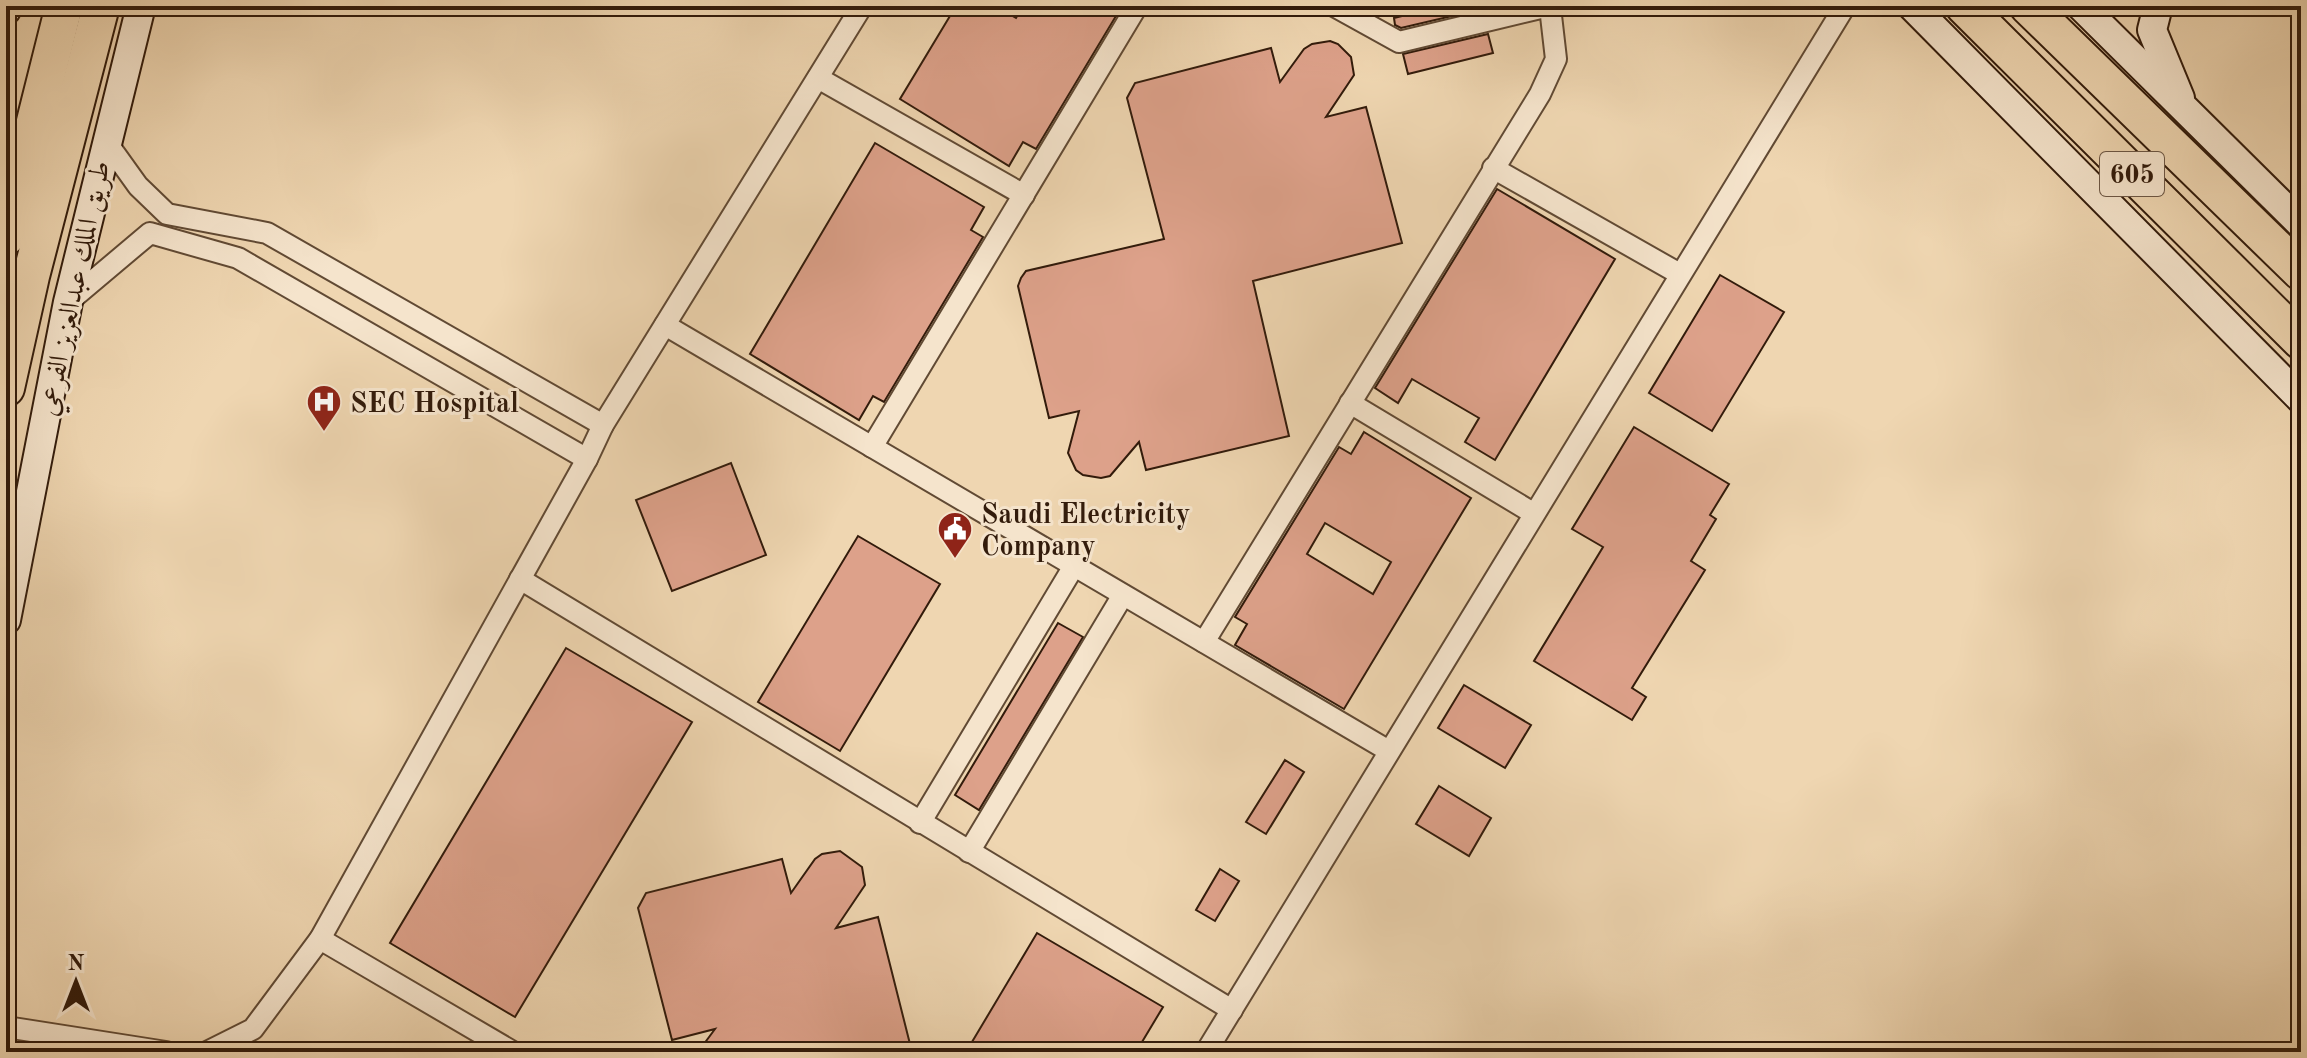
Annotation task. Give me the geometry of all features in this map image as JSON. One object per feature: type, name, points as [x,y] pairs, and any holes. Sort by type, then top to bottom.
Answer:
[{"type":"highway","points":[[6,237],[64,6]]},
{"type":"highway","points":[[6,388],[31,276],[101,6]]},
{"type":"highway","name":"605","points":[[1964,6],[2301,341]]},
{"type":"highway","name":"605","points":[[2028,6],[2301,272]]},
{"type":"main road","name":"طريق الملك عبدالعزيز الفرعي","points":[[6,620],[68,302],[105,140],[141,6]]},
{"type":"main road","points":[[1912,6],[2301,399]]},
{"type":"main road","points":[[2081,6],[2301,224]]},
{"type":"main road","points":[[2158,6],[2152,30],[2184,110]]},
{"type":"street","points":[[207,1052],[253,1029],[320,939],[603,425],[862,6]]},
{"type":"street","points":[[872,447],[1137,6]]},
{"type":"street","points":[[1204,642],[1540,94],[1556,59],[1550,6],[1399,42],[1334,6]]},
{"type":"street","points":[[1206,1052],[1678,273],[1845,6]]},
{"type":"street","points":[[818,78],[1024,195]]},
{"type":"street","points":[[105,140],[138,186],[167,214],[267,233],[603,425]]},
{"type":"street","points":[[1493,168],[1678,273]]},
{"type":"street","points":[[68,302],[150,233],[238,258],[587,459]]},
{"type":"street","points":[[665,325],[1389,751]]},
{"type":"street","points":[[1350,403],[1533,513]]},
{"type":"street","points":[[920,823],[1074,566]]},
{"type":"street","points":[[520,579],[1232,1010]]},
{"type":"street","points":[[969,852],[1123,595]]},
{"type":"street","points":[[320,939],[513,1052]]},
{"type":"street","points":[[6,1027],[166,1052]]},
{"type":"building","points":[[956,6],[995,6],[1016,18],[1023,6],[1122,6],[1036,149],[1023,142],[1009,166],[900,99]]},
{"type":"building","points":[[1442,6],[1482,9],[1401,28],[1395,25],[1394,18]]},
{"type":"building","points":[[1488,34],[1493,53],[1408,74],[1403,54]]},
{"type":"building","points":[[1330,41],[1338,44],[1351,57],[1354,75],[1326,117],[1366,107],[1402,243],[1253,281],[1289,436],[1146,470],[1139,442],[1110,476],[1083,475],[1076,470],[1068,453],[1079,411],[1049,418],[1018,286],[1021,278],[1026,271],[1164,239],[1127,98],[1135,83],[1271,48],[1280,82],[1304,49],[1312,44]]},
{"type":"building","points":[[875,143],[984,207],[971,230],[983,237],[884,402],[873,396],[859,420],[750,354]]},
{"type":"building","points":[[1497,189],[1615,259],[1495,460],[1465,442],[1479,418],[1412,379],[1398,403],[1375,388]]},
{"type":"building","points":[[1720,275],[1784,312],[1712,431],[1649,393]]},
{"type":"building","points":[[1634,427],[1729,484],[1710,515],[1716,519],[1691,561],[1705,570],[1632,688],[1646,697],[1632,720],[1534,661],[1603,547],[1572,529]]},
{"type":"building","points":[[1364,432],[1471,498],[1344,709],[1235,645],[1247,624],[1235,617],[1339,447],[1351,454]],"holes":[[[1325,523],[1391,562],[1373,594],[1307,554]]]},
{"type":"building","points":[[731,463],[766,555],[672,591],[636,500]]},
{"type":"building","points":[[858,536],[940,584],[840,751],[758,702]]},
{"type":"building","points":[[1058,623],[1083,637],[979,810],[955,795]]},
{"type":"building","points":[[566,648],[692,722],[515,1017],[390,943]]},
{"type":"building","points":[[1464,685],[1531,725],[1505,768],[1438,728]]},
{"type":"building","points":[[1285,760],[1304,772],[1266,834],[1246,822]]},
{"type":"building","points":[[1439,786],[1491,818],[1469,856],[1416,824]]},
{"type":"building","points":[[840,851],[862,867],[865,885],[836,928],[878,917],[912,1052],[698,1052],[715,1029],[672,1040],[638,908],[646,893],[782,859],[791,893],[815,859],[822,854]]},
{"type":"building","points":[[1220,869],[1239,881],[1215,921],[1196,910]]},
{"type":"building","points":[[1037,933],[1163,1007],[1136,1052],[966,1052]]},
{"type":"place","name":"SEC Hospital","points":[[324,433]]},
{"type":"place","name":"Saudi Electricity Company","points":[[955,560]]}]
